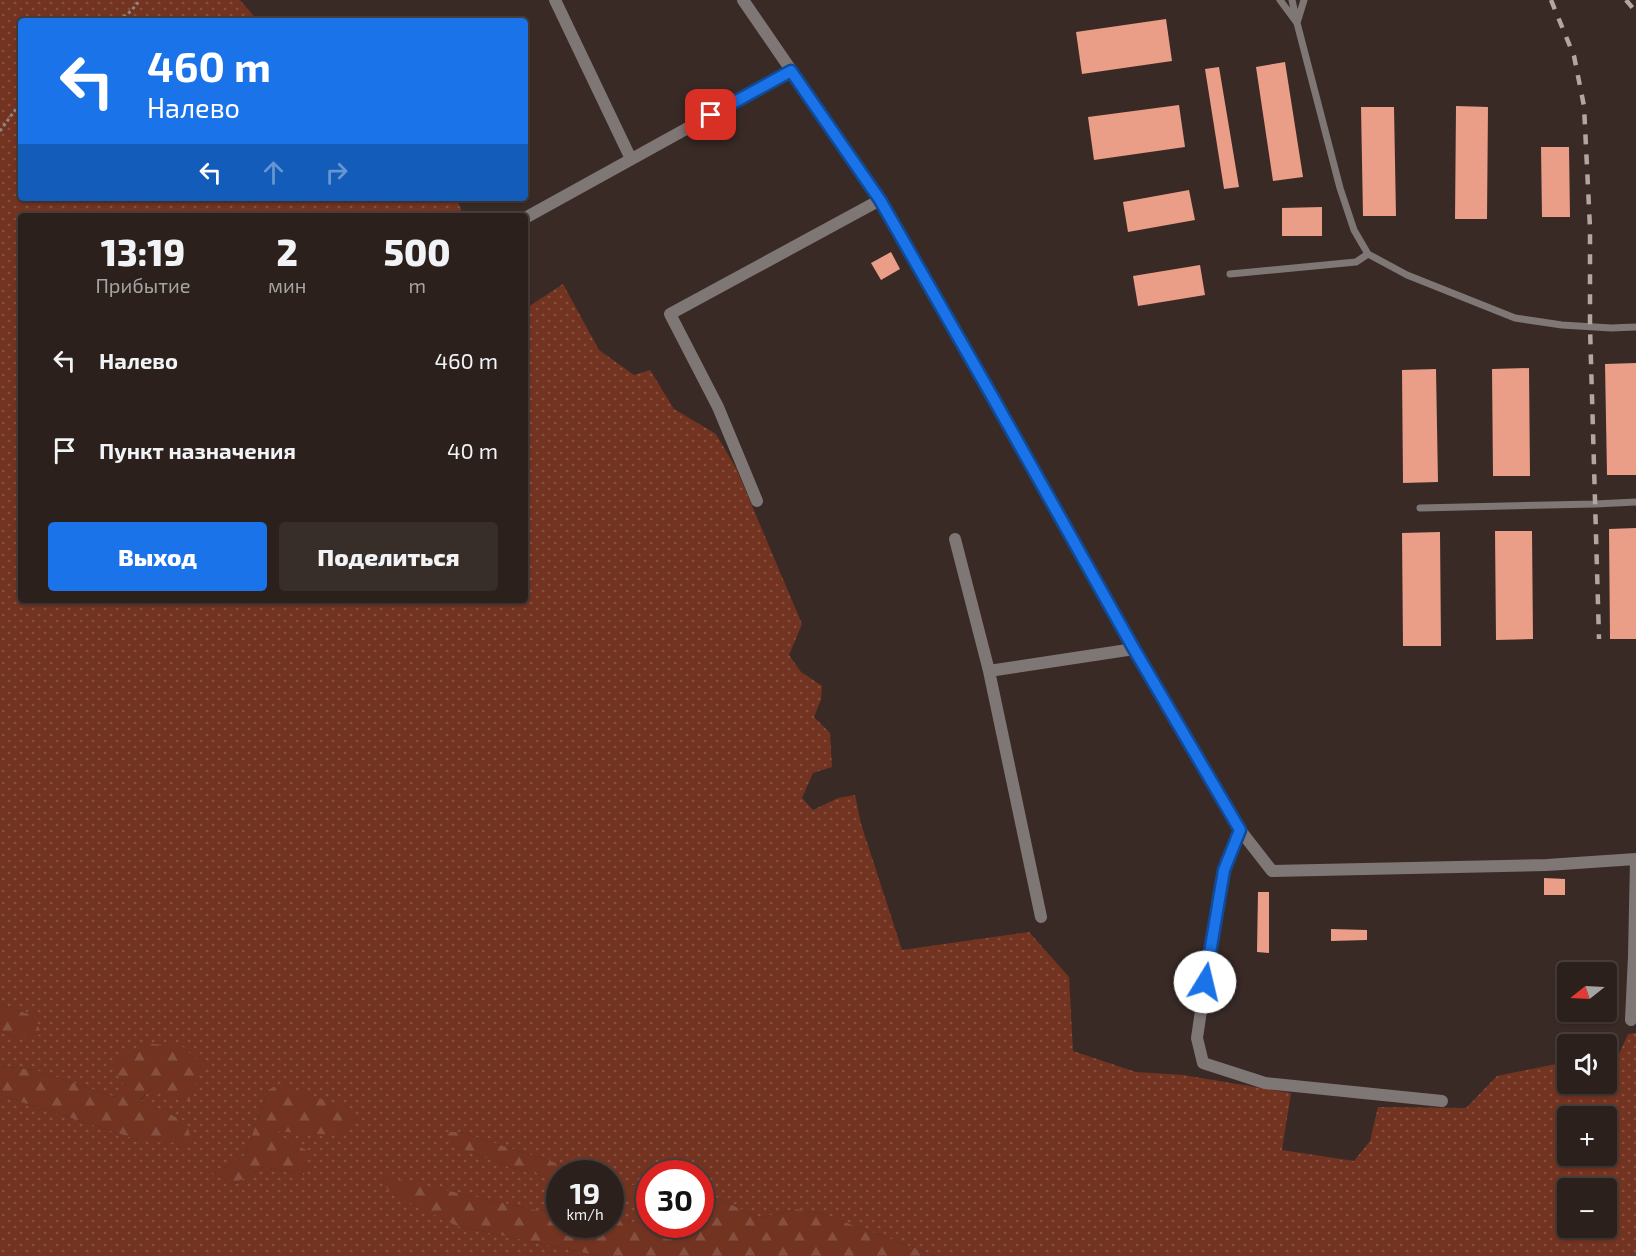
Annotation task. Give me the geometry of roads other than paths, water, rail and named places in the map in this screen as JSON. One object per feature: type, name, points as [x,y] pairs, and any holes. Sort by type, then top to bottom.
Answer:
[{"type":"street","points":[[555,0],[631,159]]},
{"type":"street","points":[[743,0],[880,200],[1134,649],[1240,830],[1272,871],[1547,866],[1636,859],[1631,1020]]},
{"type":"street","points":[[528,216],[791,71]]},
{"type":"street","points":[[757,501],[718,407],[670,314],[880,200]]},
{"type":"street","points":[[955,539],[989,671],[1041,917]]},
{"type":"street","points":[[989,671],[1134,649]]},
{"type":"street","points":[[1240,830],[1224,870],[1208,963],[1197,1038],[1203,1063],[1265,1083],[1442,1101]]},
{"type":"lane","points":[[1280,0],[1297,23]]},
{"type":"lane","points":[[1292,0],[1340,189],[1354,230],[1368,254],[1407,275],[1515,318],[1562,325],[1636,327]]},
{"type":"lane","points":[[1297,23],[1304,0]]},
{"type":"lane","points":[[1230,274],[1356,262],[1368,254]]},
{"type":"lane","points":[[1420,508],[1636,502]]},
{"type":"railway","points":[[1551,0],[1574,56],[1584,106],[1590,228],[1590,327],[1599,639]]},
{"type":"railway","points":[[1626,0],[1636,12]]}]
